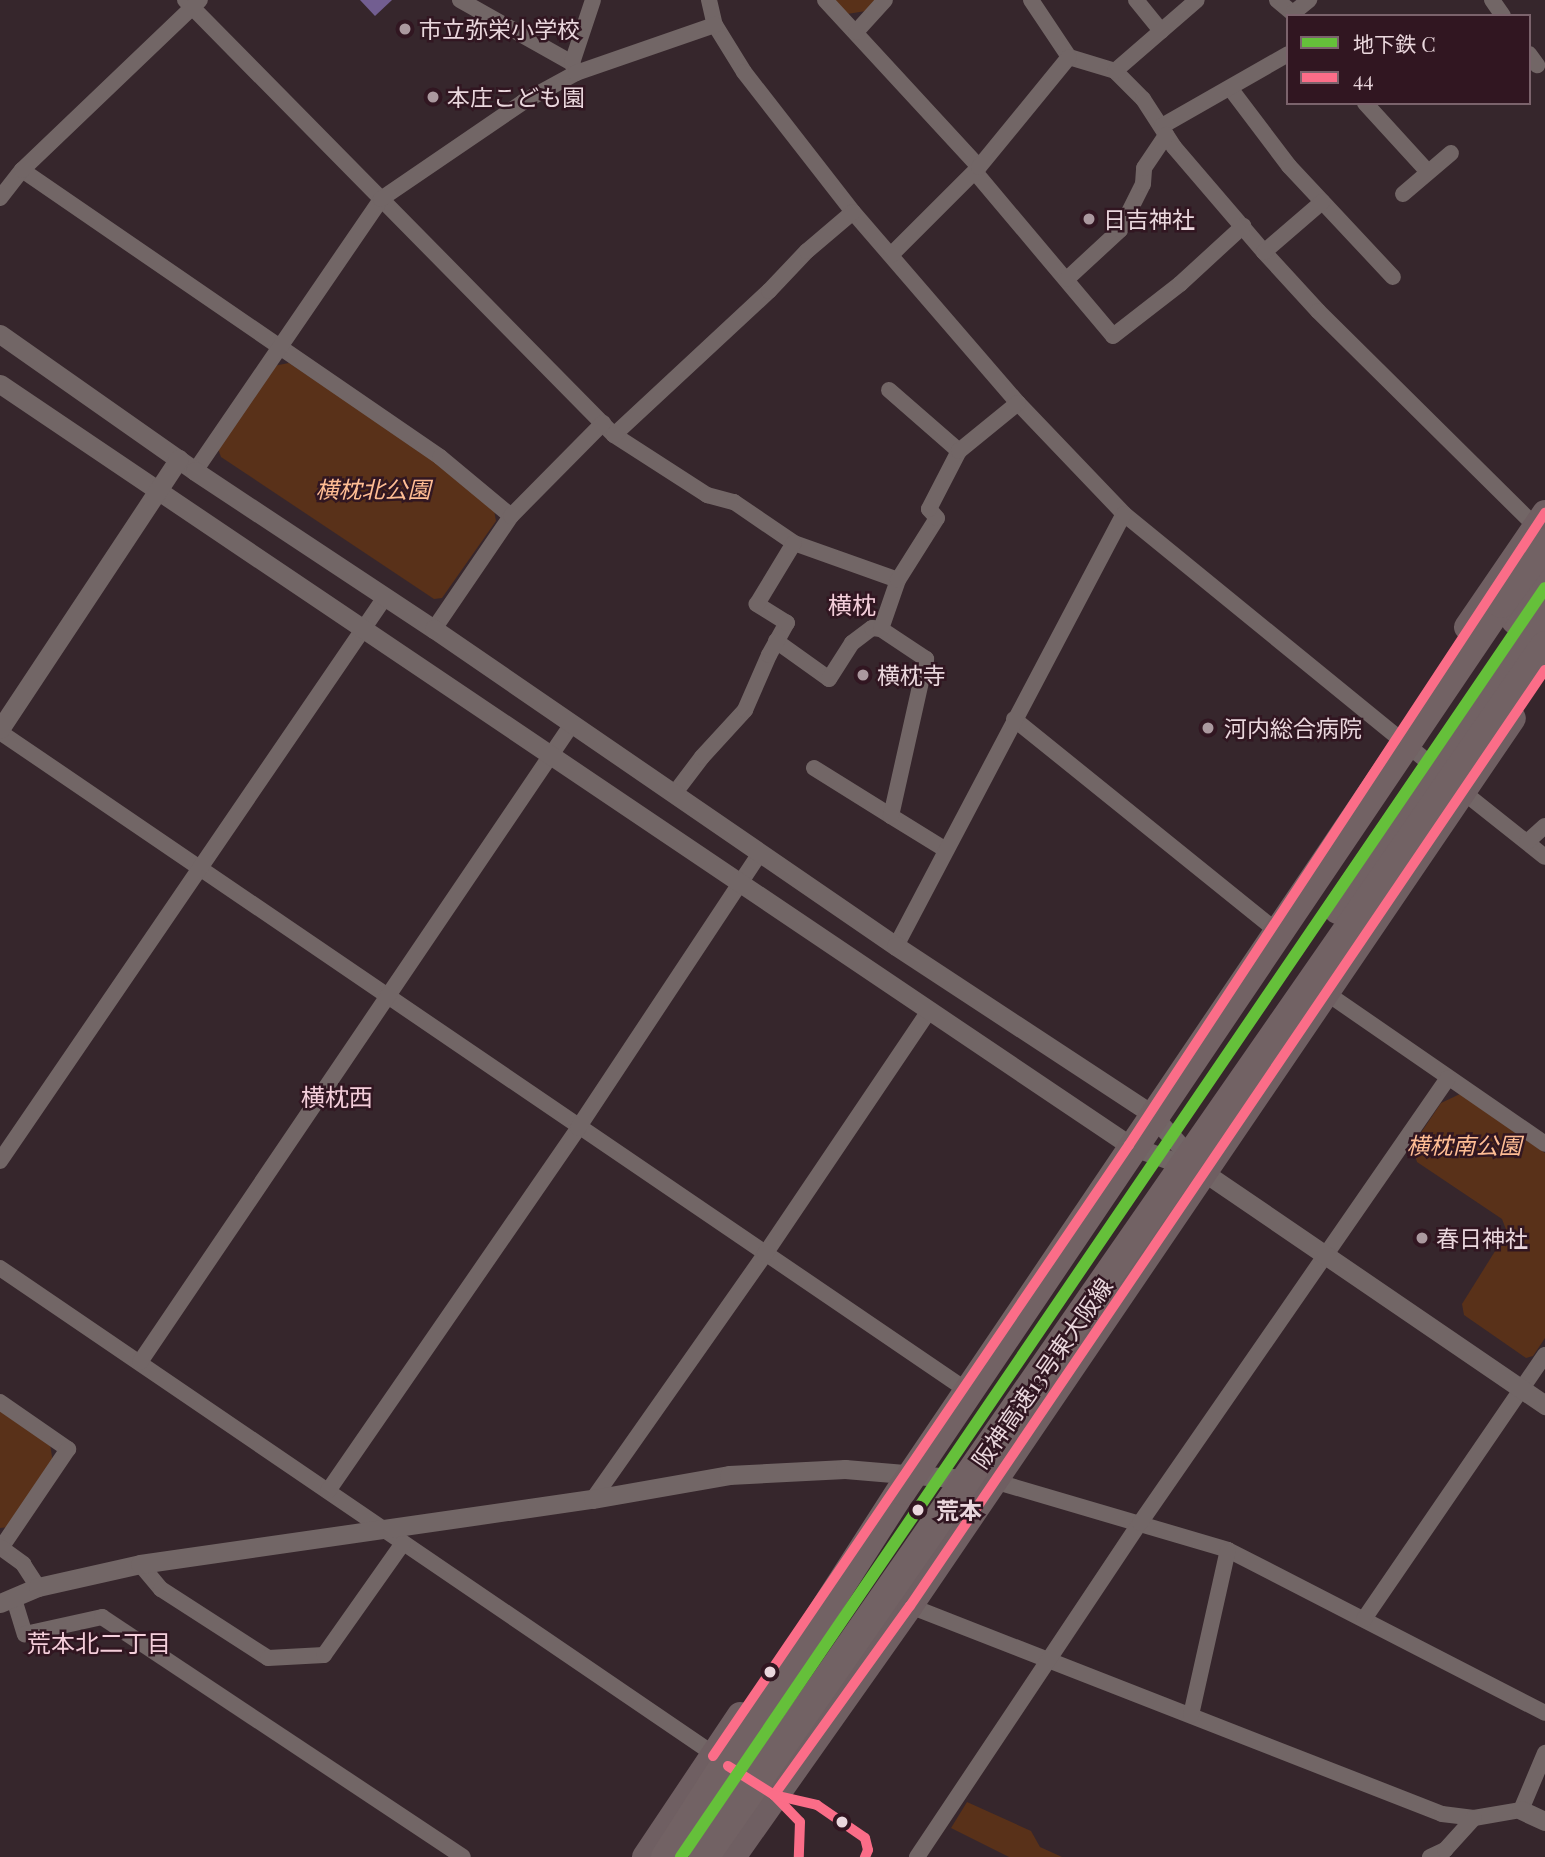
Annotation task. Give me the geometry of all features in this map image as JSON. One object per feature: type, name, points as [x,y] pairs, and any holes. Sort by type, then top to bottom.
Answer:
[{"type":"highway","points":[[645,1857],[902,1474],[1129,1145],[1396,736],[1542,527]]},
{"type":"highway","points":[[666,1857],[887,1514],[1493,615],[1542,527]]},
{"type":"highway","points":[[997,1351],[1123,1191],[1544,593]]},
{"type":"highway","points":[[942,1518],[1014,1396],[1544,593]]},
{"type":"highway","name":"阪神高速13号東大阪線","points":[[704,1857],[942,1518],[1545,646]]},
{"type":"highway","points":[[733,1857],[774,1795],[910,1606],[1545,670]]},
{"type":"street","points":[[460,0],[574,68]]},
{"type":"street","points":[[574,68],[593,0]]},
{"type":"street","points":[[709,0],[715,25],[744,72],[853,212],[1018,403],[1124,514],[1545,857]]},
{"type":"street","points":[[825,0],[977,169],[1113,336],[1180,284],[1243,226]]},
{"type":"street","points":[[856,33],[885,0]]},
{"type":"street","points":[[1031,0],[1069,57],[1115,71],[1143,99],[1164,130],[1264,252],[1318,311],[1542,527]]},
{"type":"street","points":[[1136,0],[1161,31]]},
{"type":"street","points":[[1115,71],[1197,0]]},
{"type":"street","points":[[1278,0],[1293,14]]},
{"type":"street","points":[[1295,14],[1309,0]]},
{"type":"street","points":[[3,187],[192,3],[608,429],[707,495],[734,502],[794,543],[898,580]]},
{"type":"street","points":[[715,25],[574,68],[381,199],[279,345],[187,465],[158,492],[0,730],[578,1128],[962,1387]]},
{"type":"street","points":[[1067,279],[1120,230],[1143,184],[1144,168],[1164,130],[1286,55]]},
{"type":"street","points":[[891,254],[977,169],[1069,57]]},
{"type":"street","points":[[1230,88],[1289,166],[1393,277]]},
{"type":"street","points":[[1367,105],[1429,172]]},
{"type":"street","points":[[1403,194],[1451,153]]},
{"type":"street","points":[[22,170],[440,457],[511,516]]},
{"type":"street","points":[[1264,252],[1322,202]]},
{"type":"street","points":[[434,629],[511,516],[769,291],[807,251],[853,212]]},
{"type":"street","points":[[0,334],[187,465],[434,629],[896,946],[1150,1113],[1205,1173],[1545,1405]]},
{"type":"street","points":[[0,384],[1129,1145],[1205,1173]]},
{"type":"street","points":[[889,390],[959,451]]},
{"type":"street","points":[[881,628],[898,580],[937,518],[929,509],[959,451],[1018,403]]},
{"type":"street","points":[[896,946],[1124,514]]},
{"type":"street","points":[[674,794],[702,757],[745,710],[787,623],[757,604],[794,543]]},
{"type":"street","points":[[0,1161],[385,597]]},
{"type":"street","points":[[776,641],[829,679],[852,643],[872,628],[881,628],[926,659],[891,816]]},
{"type":"street","points":[[1014,719],[1272,927]]},
{"type":"street","points":[[140,1362],[572,724]]},
{"type":"street","points":[[814,768],[946,849]]},
{"type":"street","points":[[1527,842],[1545,826]]},
{"type":"street","points":[[328,1491],[578,1128],[760,853]]},
{"type":"street","points":[[1325,992],[1545,1144]]},
{"type":"street","points":[[593,1499],[765,1254],[929,1011]]},
{"type":"street","points":[[917,1857],[1140,1523],[1448,1078]]},
{"type":"street","points":[[0,1268],[774,1795]]},
{"type":"street","points":[[1364,1619],[1545,1355]]},
{"type":"street","points":[[0,1402],[68,1449],[1,1548],[23,1564],[38,1587]]},
{"type":"street","points":[[463,1857],[102,1617],[25,1634],[7,1601],[38,1587],[140,1564],[593,1499],[729,1475],[845,1469],[994,1482],[1228,1550],[1545,1713]]},
{"type":"street","points":[[140,1564],[161,1589],[268,1658],[324,1655],[404,1543]]},
{"type":"street","points":[[1191,1715],[1228,1550]]},
{"type":"street","points":[[910,1606],[1442,1814],[1474,1818],[1521,1810],[1545,1821]]},
{"type":"street","points":[[1521,1810],[1545,1753]]},
{"type":"street","points":[[1430,1857],[1445,1850],[1474,1818]]},
{"type":"green space","points":[[833,0],[875,0],[866,11],[847,14]]},
{"type":"green space","name":"横枕北公園","points":[[289,363],[435,460],[494,510],[496,521],[442,598],[434,599],[221,457],[218,449],[273,366]]},
{"type":"green space","name":"横枕南公園","points":[[1460,1094],[1545,1153],[1545,1338],[1533,1356],[1526,1358],[1464,1315],[1462,1304],[1507,1232],[1502,1219],[1417,1162],[1412,1146],[1441,1103]]},
{"type":"green space","points":[[0,1410],[50,1444],[53,1463],[10,1527],[0,1528]]},
{"type":"green space","points":[[967,1802],[1031,1831],[1040,1847],[1062,1857],[1009,1857],[951,1828]]},
{"type":"shaded area","points":[[360,0],[392,0],[375,16]]},
{"type":"metro line","name":"C","points":[[681,1857],[1545,588]]},
{"type":"transit line","name":"44","points":[[713,1756],[1129,1145],[1545,513]]},
{"type":"transit line","name":"44","points":[[774,1795],[910,1606],[1545,670]]},
{"type":"transit line","name":"44","points":[[728,1766],[774,1795],[800,1822],[799,1857]]},
{"type":"transit line","name":"44","points":[[774,1795],[817,1805],[865,1838],[868,1850],[865,1857]]},
{"type":"place","name":"市立弥栄小学校","points":[[405,29]]},
{"type":"place","name":"本庄こども園","points":[[433,97]]},
{"type":"place","name":"日吉神社","points":[[1089,219]]},
{"type":"place","name":"横枕寺","points":[[863,675]]},
{"type":"place","name":"河内総合病院","points":[[1208,728]]},
{"type":"place","name":"春日神社","points":[[1422,1238]]},
{"type":"place","name":"荒本","points":[[918,1510]]},
{"type":"district","name":"横枕","points":[[852,605]]},
{"type":"district","name":"横枕西","points":[[337,1097]]},
{"type":"district","name":"荒本北二丁目","points":[[99,1643]]}]
